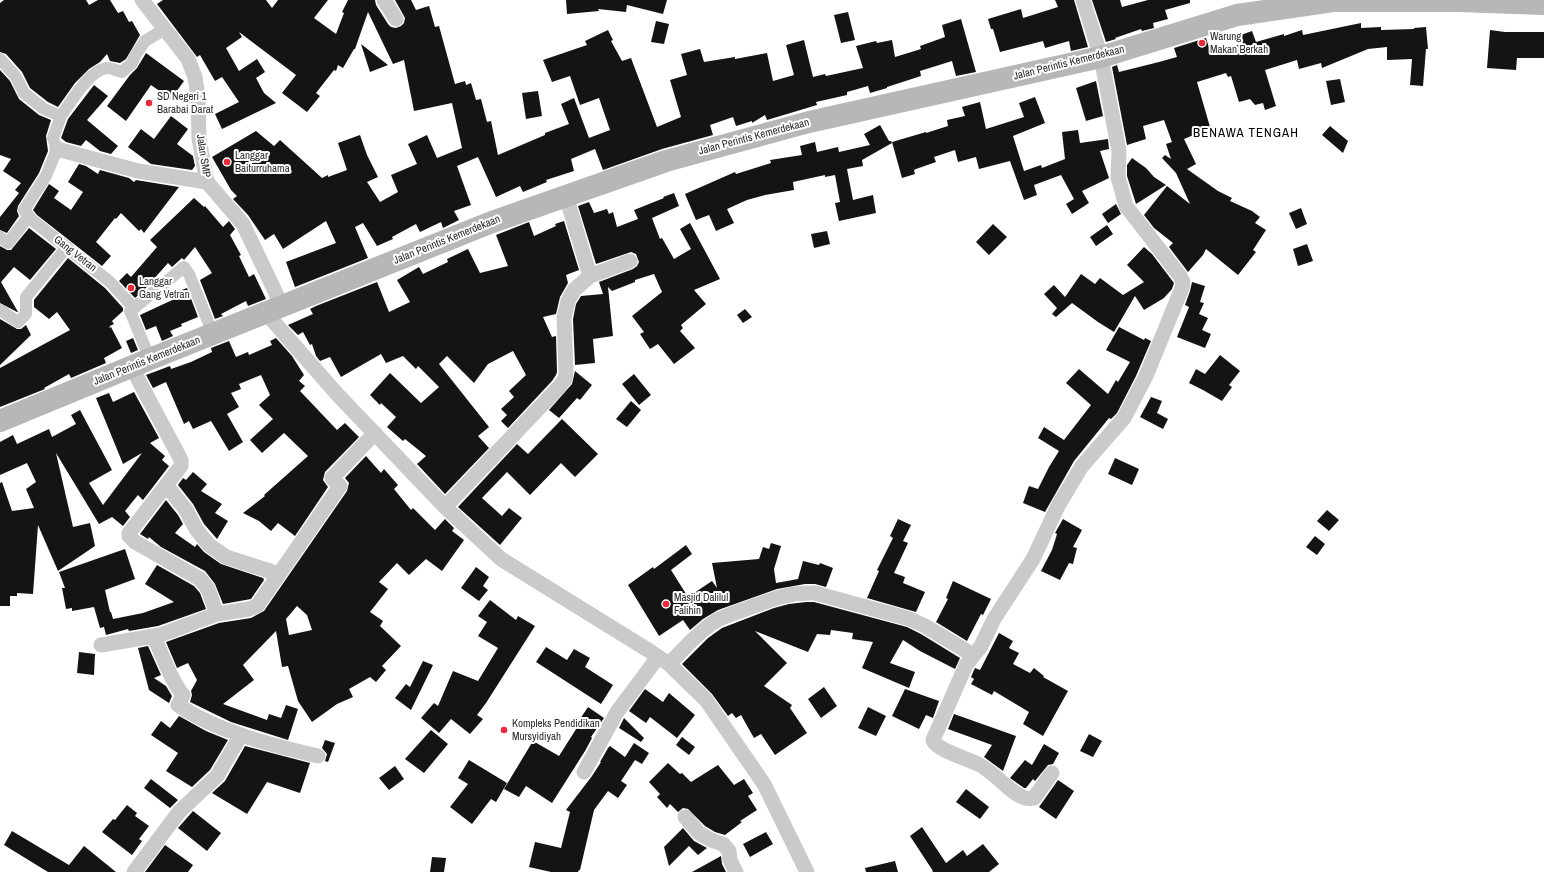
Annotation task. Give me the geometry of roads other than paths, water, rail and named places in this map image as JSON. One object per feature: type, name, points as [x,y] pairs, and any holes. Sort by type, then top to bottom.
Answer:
[{"type":"main road","name":"Jalan Perintis Kemerdekaan","points":[[0,420],[492,222],[666,161],[809,122],[1101,57],[1237,15],[1333,1],[1483,1],[1544,4]]},
{"type":"street","name":"Jalan SMP","points":[[142,0],[188,59],[195,77],[198,97],[199,139],[207,182],[243,224],[274,310],[337,394],[376,433],[445,507],[501,559],[663,660],[706,700],[764,784],[807,872]]},
{"type":"street","points":[[384,0],[396,19]]},
{"type":"street","points":[[1052,773],[1034,798],[1026,799],[982,765],[963,756],[941,749],[934,744],[933,740],[966,664],[981,646],[994,619],[1033,559],[1058,506],[1082,466],[1124,418],[1146,376],[1182,288],[1183,282],[1180,276],[1126,206],[1118,177],[1119,150],[1101,57],[1084,0]]},
{"type":"street","points":[[0,237],[8,243],[29,216],[24,210],[46,176],[57,149],[54,138],[61,116],[80,89],[95,72],[107,68],[122,72],[132,63],[145,41],[164,29]]},
{"type":"street","points":[[0,59],[16,77],[24,93],[44,108],[61,116]]},
{"type":"street","points":[[57,149],[138,171],[207,182]]},
{"type":"street","points":[[566,196],[590,276]]},
{"type":"street","name":"Gang Vetran","points":[[29,216],[32,220],[110,282],[134,308]]},
{"type":"street","points":[[0,310],[18,322],[26,314],[26,297],[67,247]]},
{"type":"street","points":[[445,507],[565,379],[564,318],[568,301],[574,290],[590,276],[630,261]]},
{"type":"street","points":[[213,334],[189,274],[184,267],[130,312],[141,363],[181,460],[181,466],[129,533],[129,536],[134,542],[200,579],[208,589],[217,614]]},
{"type":"street","points":[[101,645],[160,635],[217,614],[249,609],[257,606],[340,486],[332,478],[376,433]]},
{"type":"street","points":[[166,485],[186,510],[196,529],[219,553],[226,557],[279,574]]},
{"type":"street","points":[[584,772],[617,712],[663,660],[715,622],[784,595],[798,592],[815,593],[910,619],[925,626],[973,656]]},
{"type":"street","points":[[153,636],[174,683],[183,695],[178,705],[190,713],[241,735],[318,756]]},
{"type":"street","points":[[134,872],[179,812],[217,776],[241,735]]},
{"type":"street","points":[[685,817],[699,833],[711,840],[723,844],[729,851],[730,860],[736,872]]},
{"type":"place","name":"Warung Makan Berkah","points":[[1202,43]]},
{"type":"place","name":"SD Negeri 1 Barabai Darat","points":[[149,103]]},
{"type":"place","name":"Langgar Baiturruhama","points":[[227,162]]},
{"type":"place","name":"Langgar Gang Vetran","points":[[131,288]]},
{"type":"place","name":"Masjid Dalilul Falihin","points":[[666,604]]},
{"type":"place","name":"Kompleks Pendidikan Mursyidiyah","points":[[504,730]]},
{"type":"district","name":"BENAWA TENGAH","points":[[1246,134]]}]
